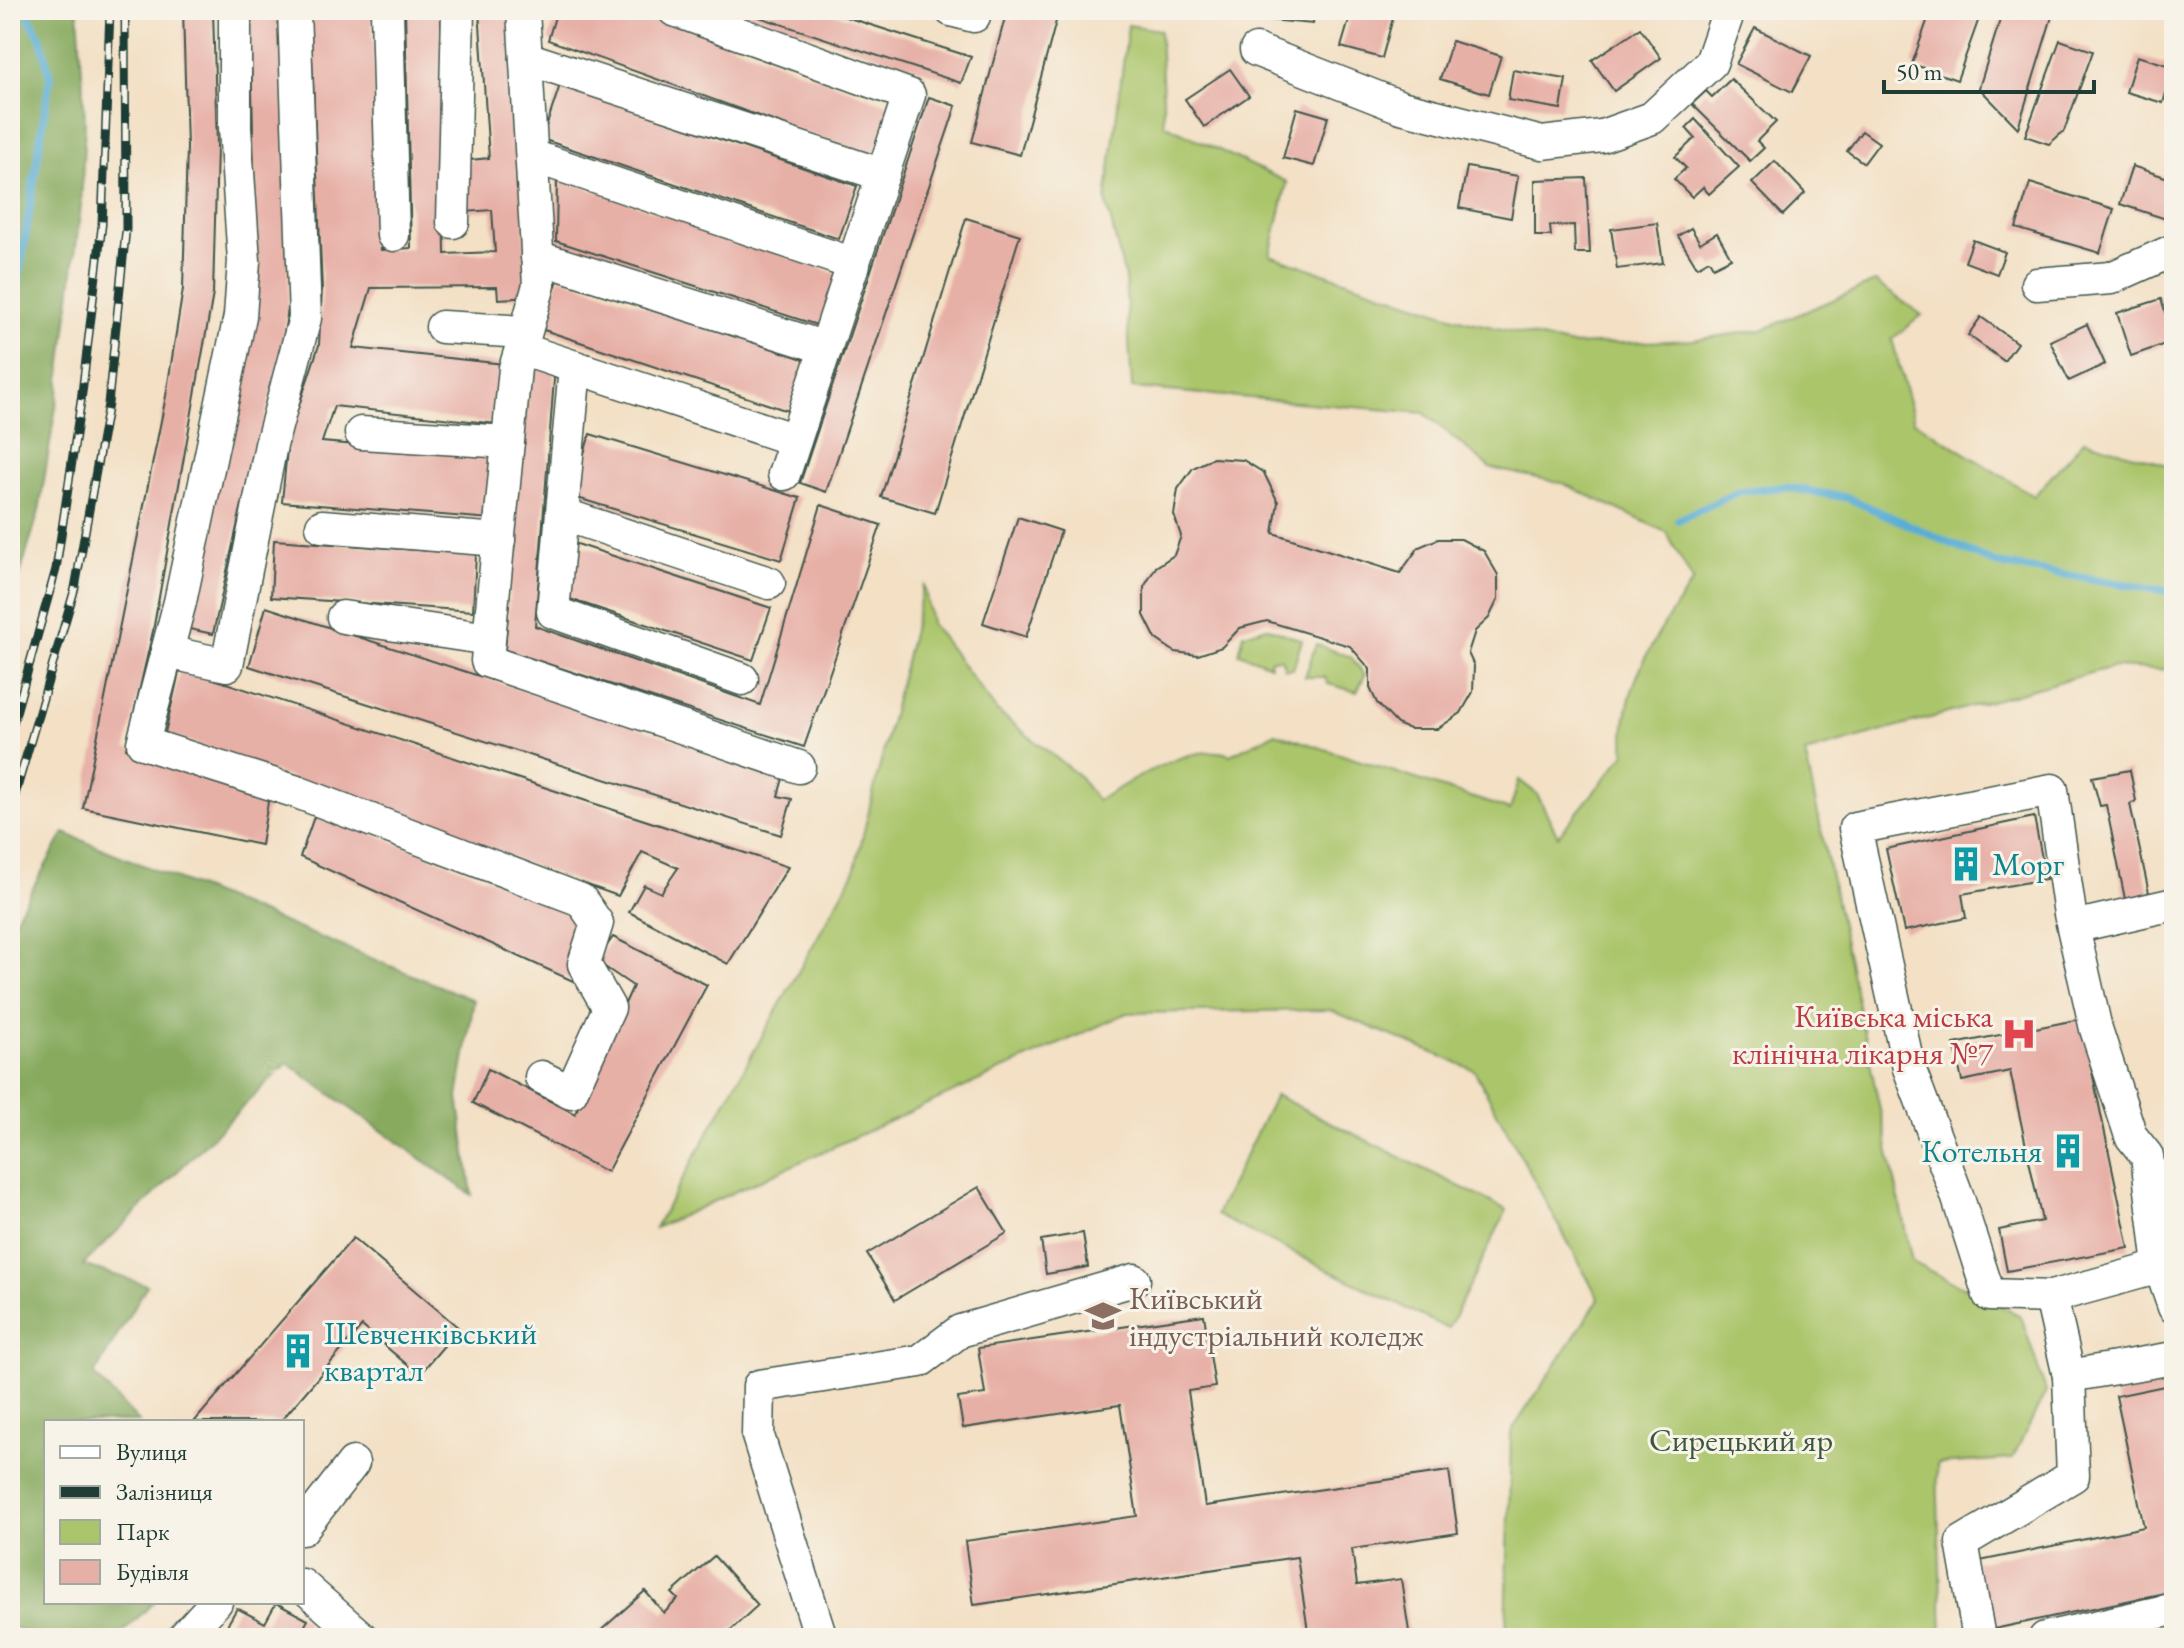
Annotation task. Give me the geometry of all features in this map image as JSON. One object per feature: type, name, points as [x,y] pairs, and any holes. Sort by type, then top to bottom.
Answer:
[{"type":"lane","points":[[235,10],[235,128],[244,261],[240,316],[167,652],[143,743],[297,792],[581,900],[597,923],[584,964],[609,1008],[571,1092],[541,1077]]},
{"type":"lane","points":[[167,652],[227,665],[271,445],[305,318],[294,10]]},
{"type":"lane","points":[[387,10],[393,235]]},
{"type":"lane","points":[[453,222],[458,10]]},
{"type":"lane","points":[[523,10],[539,285],[515,368],[487,661],[799,767]]},
{"type":"lane","points":[[674,10],[909,95],[784,474]]},
{"type":"lane","points":[[1256,50],[1401,107],[1542,143],[1602,136],[1652,118],[1711,63],[1729,10]]},
{"type":"lane","points":[[526,58],[883,175]]},
{"type":"lane","points":[[532,156],[854,264]]},
{"type":"lane","points":[[2037,284],[2111,278],[2174,250]]},
{"type":"lane","points":[[537,257],[826,348]]},
{"type":"lane","points":[[442,327],[523,340],[575,367],[795,440]]},
{"type":"lane","points":[[575,367],[553,612],[742,679]]},
{"type":"lane","points":[[361,433],[508,442]]},
{"type":"lane","points":[[562,514],[769,583]]},
{"type":"lane","points":[[322,526],[499,540]]},
{"type":"lane","points":[[343,617],[489,639]]},
{"type":"lane","points":[[2160,1267],[2051,1297],[1989,1295],[1957,1195],[1909,1068],[1855,828],[2052,790],[2073,927],[2114,1092],[2131,1136],[2160,1152],[2160,1267],[2174,1307]]},
{"type":"lane","points":[[2073,927],[2174,904]]},
{"type":"lane","points":[[821,1638],[758,1436],[759,1386],[920,1361],[960,1331],[1134,1280]]},
{"type":"lane","points":[[1979,1638],[1962,1542],[2073,1476],[2069,1376],[2051,1297]]},
{"type":"lane","points":[[2069,1376],[2174,1358]]},
{"type":"lane","points":[[304,1526],[353,1463]]},
{"type":"lane","points":[[304,1587],[362,1638]]},
{"type":"lane","points":[[183,1638],[214,1604]]},
{"type":"lane","points":[[2045,1638],[2174,1609]]},
{"type":"green space","points":[[10,10],[78,10],[85,121],[81,205],[59,388],[39,511],[10,608]]},
{"type":"green space","name":"Сирецький яр","points":[[1128,25],[1160,30],[1164,124],[1287,182],[1270,255],[1466,321],[1572,345],[1692,340],[1762,330],[1875,282],[1922,315],[1892,339],[1914,421],[2034,496],[2084,440],[2174,467],[2174,670],[2112,667],[1805,753],[1912,1262],[2021,1316],[2046,1392],[2012,1459],[1937,1464],[1942,1638],[1506,1638],[1511,1432],[1599,1299],[1474,1070],[1330,1010],[1127,1013],[655,1228],[854,872],[924,584],[931,623],[997,711],[1079,776],[1097,801],[1162,765],[1199,753],[1230,755],[1276,733],[1510,810],[1519,780],[1537,794],[1558,836],[1625,754],[1624,730],[1634,684],[1654,641],[1693,581],[1666,532],[1562,483],[1490,468],[1424,413],[1132,388],[1125,278],[1106,201]]},
{"type":"green space","points":[[1267,627],[1302,640],[1293,669],[1285,669],[1281,658],[1271,659],[1270,665],[1239,653],[1244,634]]},
{"type":"green space","points":[[1316,644],[1351,657],[1365,675],[1357,692],[1328,684],[1325,677],[1305,677]]},
{"type":"green space","points":[[64,833],[474,1000],[458,1097],[472,1195],[287,1063],[83,1265],[147,1285],[94,1375],[137,1420],[44,1420],[44,1604],[152,1604],[117,1638],[36,1638],[10,1625],[10,928]]},
{"type":"green space","points":[[1275,1095],[1507,1210],[1448,1329],[1216,1215]]},
{"type":"building","points":[[183,10],[213,10],[217,147],[213,294],[153,631],[126,748],[270,789],[261,845],[83,808],[166,396],[183,289],[187,147]]},
{"type":"building","points":[[250,10],[282,10],[288,309],[278,370],[242,504],[213,634],[185,628],[256,252]]},
{"type":"building","points":[[310,10],[372,10],[381,250],[411,248],[405,10],[441,10],[445,254],[495,252],[492,210],[465,212],[461,161],[489,158],[479,10],[510,10],[529,297],[498,299],[497,287],[371,288],[353,348],[504,364],[497,424],[334,406],[322,442],[496,457],[491,519],[282,502],[288,439],[319,345],[322,290]]},
{"type":"building","points":[[557,10],[640,10],[892,106],[873,157],[548,40]]},
{"type":"building","points":[[824,10],[971,57],[961,83],[741,11]]},
{"type":"building","points":[[1007,10],[1059,10],[1020,155],[972,142]]},
{"type":"building","points":[[1258,10],[1314,10],[1313,24],[1257,19]]},
{"type":"building","points":[[1352,10],[1394,14],[1382,58],[1341,47]]},
{"type":"building","points":[[1931,10],[1982,10],[1957,80],[1912,64]]},
{"type":"building","points":[[2003,10],[2054,10],[2018,128],[1979,88]]},
{"type":"building","points":[[1640,28],[1661,58],[1614,91],[1592,60]]},
{"type":"building","points":[[1755,28],[1811,56],[1792,92],[1736,64]]},
{"type":"building","points":[[2060,40],[2093,51],[2064,131],[2049,144],[2025,136]]},
{"type":"building","points":[[1452,41],[1501,56],[1489,94],[1440,79]]},
{"type":"building","points":[[2137,56],[2174,67],[2163,103],[2126,92]]},
{"type":"building","points":[[1230,69],[1249,96],[1204,127],[1185,99]]},
{"type":"building","points":[[1513,70],[1566,79],[1561,109],[1508,100]]},
{"type":"building","points":[[1731,79],[1776,122],[1757,141],[1764,148],[1750,161],[1692,104],[1706,91],[1712,97]]},
{"type":"building","points":[[560,85],[857,186],[839,239],[542,139]]},
{"type":"building","points":[[929,97],[956,106],[826,492],[800,483]]},
{"type":"building","points":[[1297,108],[1328,117],[1314,166],[1283,158]]},
{"type":"building","points":[[1695,119],[1739,167],[1709,194],[1703,187],[1692,197],[1674,179],[1686,168],[1675,157],[1695,138],[1686,128]]},
{"type":"building","points":[[1862,131],[1879,143],[1864,163],[1847,151]]},
{"type":"building","points":[[1775,161],[1805,193],[1783,215],[1752,183]]},
{"type":"building","points":[[2132,166],[2174,180],[2166,219],[2120,204]]},
{"type":"building","points":[[1467,167],[1518,176],[1511,218],[1459,208]]},
{"type":"building","points":[[557,178],[843,276],[826,328],[556,241]]},
{"type":"building","points":[[1586,178],[1590,253],[1575,253],[1574,225],[1550,226],[1551,236],[1535,236],[1535,180]]},
{"type":"building","points":[[2030,183],[2114,209],[2100,253],[2016,228]]},
{"type":"building","points":[[966,218],[1020,235],[935,513],[881,497]]},
{"type":"building","points":[[1657,223],[1663,263],[1617,269],[1611,229]]},
{"type":"building","points":[[1691,228],[1700,243],[1717,233],[1731,258],[1713,267],[1709,260],[1697,267],[1678,236]]},
{"type":"building","points":[[1973,240],[2005,252],[1997,274],[1965,262]]},
{"type":"building","points":[[559,277],[806,360],[788,411],[541,329]]},
{"type":"building","points":[[2161,299],[2174,341],[2131,356],[2117,313]]},
{"type":"building","points":[[1981,317],[2017,343],[2004,361],[1968,335]]},
{"type":"building","points":[[2087,324],[2105,364],[2069,381],[2050,341]]},
{"type":"building","points":[[528,364],[555,366],[535,626],[760,705],[821,505],[881,525],[804,747],[505,650]]},
{"type":"building","points":[[590,434],[800,498],[781,560],[571,496]]},
{"type":"building","points":[[1213,458],[1243,460],[1264,473],[1278,502],[1273,533],[1400,573],[1419,547],[1438,539],[1461,539],[1484,551],[1498,575],[1498,599],[1489,618],[1475,631],[1468,653],[1474,666],[1473,692],[1461,713],[1437,729],[1409,729],[1397,724],[1377,703],[1370,688],[1370,669],[1350,646],[1267,621],[1240,628],[1222,647],[1198,655],[1175,652],[1156,639],[1144,615],[1144,587],[1156,567],[1174,555],[1181,536],[1174,515],[1178,489],[1193,468]]},
{"type":"building","points":[[1018,517],[1061,531],[1026,637],[983,623]]},
{"type":"building","points":[[274,540],[476,554],[473,611],[271,597]]},
{"type":"building","points":[[568,541],[771,608],[753,660],[567,598]]},
{"type":"building","points":[[266,607],[784,775],[778,796],[792,799],[781,835],[249,666]]},
{"type":"building","points":[[180,668],[788,867],[728,964],[629,912],[644,885],[661,893],[678,868],[642,852],[618,896],[165,733]]},
{"type":"building","points":[[2130,770],[2136,801],[2130,804],[2149,893],[2125,899],[2106,805],[2100,806],[2092,777]]},
{"type":"building","points":[[316,811],[581,916],[573,981],[300,857]]},
{"type":"building","name":"Морг","points":[[2034,817],[2046,879],[1962,894],[1966,918],[1904,931],[1886,849]]},
{"type":"building","points":[[613,937],[707,985],[607,1172],[473,1103],[488,1069],[575,1114],[633,986],[596,961]]},
{"type":"building","name":"Котельня","points":[[2081,1019],[2129,1248],[2007,1271],[1999,1230],[2042,1221],[2010,1071],[1962,1081],[1954,1044]]},
{"type":"building","points":[[979,1187],[1007,1233],[895,1300],[867,1254]]},
{"type":"building","points":[[1083,1233],[1088,1267],[1046,1274],[1041,1240]]},
{"type":"building","name":"Шевченківський квартал","points":[[353,1238],[459,1328],[419,1375],[362,1326],[282,1420],[196,1420]]},
{"type":"building","points":[[1204,1315],[1215,1387],[1188,1391],[1205,1506],[1449,1471],[1458,1533],[1352,1549],[1357,1585],[1401,1579],[1410,1638],[1309,1638],[1297,1557],[974,1605],[965,1541],[1137,1516],[1120,1405],[963,1428],[958,1398],[985,1394],[978,1348]]},
{"type":"building","points":[[2174,1384],[2174,1591],[1989,1630],[1975,1562],[2144,1527],[2116,1396]]},
{"type":"building","points":[[714,1556],[758,1605],[722,1638],[704,1638],[701,1634],[697,1638],[602,1638],[598,1633],[645,1591],[664,1613],[678,1599],[672,1593]]},
{"type":"building","points":[[275,1604],[308,1620],[298,1638],[220,1638],[237,1608],[265,1623]]},
{"type":"waterway","points":[[10,335],[50,77],[41,39],[25,10]]},
{"type":"waterway","points":[[1678,520],[1740,491],[1785,487],[1848,498],[1997,564],[2174,592]]},
{"type":"railway","points":[[10,734],[56,569],[81,401],[102,225],[110,10]]},
{"type":"railway","points":[[10,812],[75,588],[108,404],[126,229],[125,10]]},
{"type":"place","name":"Морг","points":[[1966,864]]},
{"type":"place","name":"Київська міська клінічна лікарня №7","points":[[2019,1034]]},
{"type":"place","name":"Котельня","points":[[2068,1151]]},
{"type":"place","name":"Київський індустріальний коледж","points":[[1103,1316]]},
{"type":"place","name":"Шевченківський квартал","points":[[298,1351]]}]
